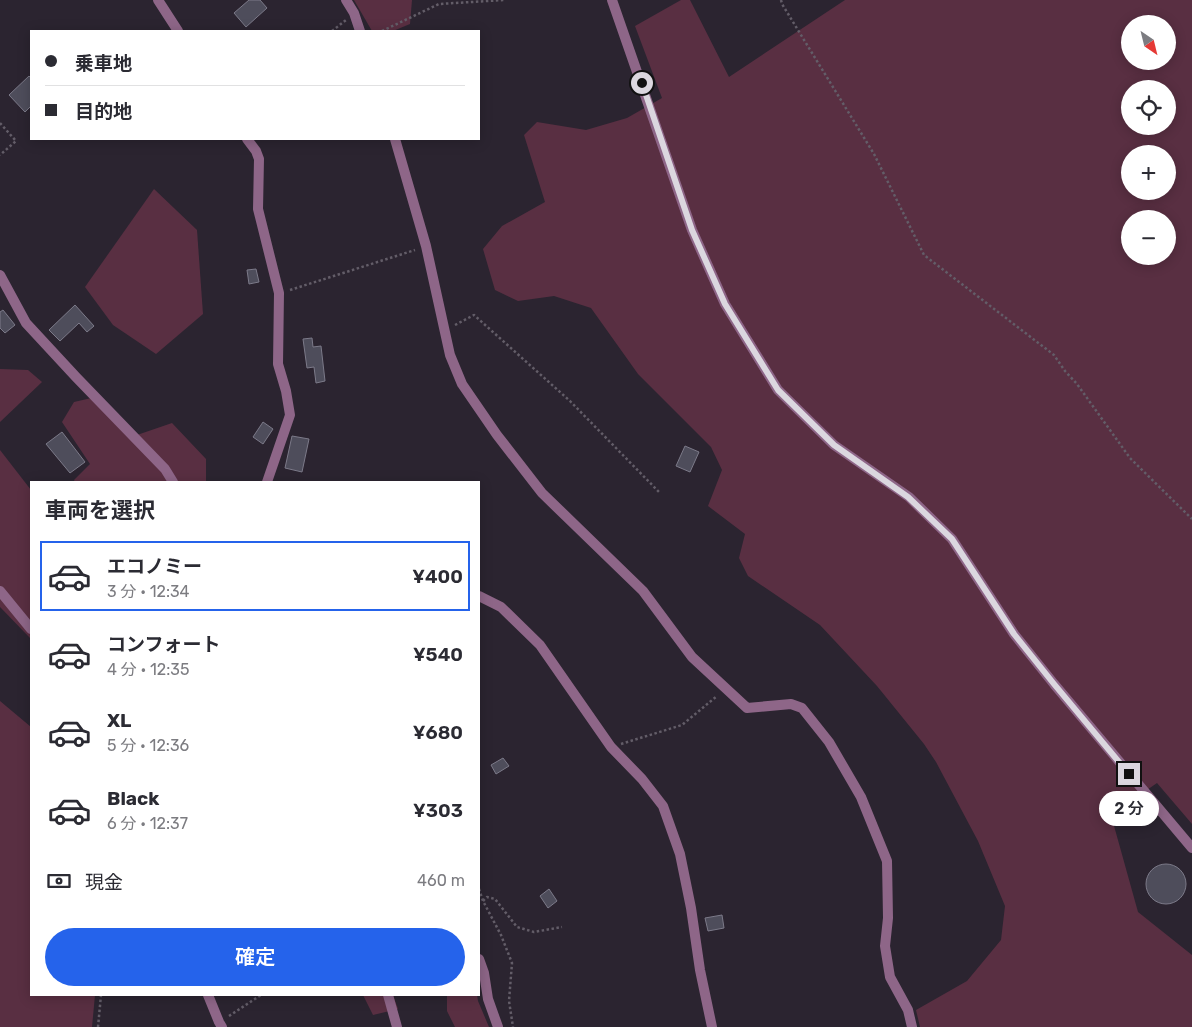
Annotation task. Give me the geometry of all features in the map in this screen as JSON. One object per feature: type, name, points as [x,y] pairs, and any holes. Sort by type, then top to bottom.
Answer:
[{"type":"street","points":[[158,0],[177,30]]},
{"type":"street","points":[[346,0],[354,13],[360,30]]},
{"type":"street","points":[[612,0],[692,230],[725,304],[778,390],[834,445],[908,497],[952,539],[1014,634],[1192,848]]},
{"type":"street","points":[[248,140],[259,159],[258,209],[279,293],[278,364],[286,391],[290,415],[269,481]]},
{"type":"street","points":[[395,140],[426,246],[450,355],[462,384],[497,435],[542,493],[643,591],[692,657],[726,689],[747,708],[791,704],[802,708],[829,742],[861,797],[887,861],[888,918],[885,946],[890,976],[908,1010],[912,1027]]},
{"type":"street","points":[[0,275],[26,323],[165,469],[172,481]]},
{"type":"street","points":[[0,591],[30,628]]},
{"type":"street","points":[[480,596],[501,607],[540,645],[611,748],[642,779],[663,806],[680,854],[712,1027]]},
{"type":"street","points":[[480,962],[484,973],[488,999],[498,1027]]},
{"type":"street","points":[[208,996],[220,1024]]},
{"type":"street","points":[[388,996],[397,1027]]},
{"type":"path","points":[[384,30],[439,4],[504,0]]},
{"type":"path","points":[[781,0],[874,154],[924,256],[1054,355],[1130,458],[1192,519]]},
{"type":"path","points":[[333,30],[354,13]]},
{"type":"path","points":[[0,123],[16,141],[0,156]]},
{"type":"path","points":[[279,293],[426,246]]},
{"type":"path","points":[[445,330],[474,315],[570,400],[659,492]]},
{"type":"path","points":[[611,748],[682,725],[726,689]]},
{"type":"path","points":[[480,892],[512,963],[509,1001],[513,1027]]},
{"type":"path","points":[[483,901],[487,897],[495,899],[517,927],[534,932],[562,927]]},
{"type":"path","points":[[98,1027],[101,996]]},
{"type":"path","points":[[220,1024],[261,996]]},
{"type":"shaded area","points":[[354,0],[412,0],[410,24],[395,30],[371,30]]},
{"type":"shaded area","points":[[681,0],[690,0],[729,77],[845,0],[1192,0],[1192,824],[1157,783],[1111,815],[1138,912],[1192,955],[1192,1027],[920,1027],[916,1010],[967,981],[1001,940],[1005,906],[978,841],[936,762],[924,744],[877,686],[820,625],[748,576],[739,558],[745,534],[708,506],[722,470],[711,447],[638,374],[591,308],[554,296],[518,301],[495,290],[483,249],[502,226],[545,202],[524,135],[537,122],[586,130],[627,118],[662,98],[635,26]]},
{"type":"shaded area","points":[[154,189],[197,230],[203,314],[156,354],[113,325],[85,287]]},
{"type":"shaded area","points":[[0,369],[28,370],[42,382],[0,422]]},
{"type":"shaded area","points":[[100,396],[137,435],[172,423],[206,459],[206,481],[74,481],[90,464],[62,422],[74,402]]},
{"type":"shaded area","points":[[0,450],[30,489],[30,638],[0,607]]},
{"type":"shaded area","points":[[0,701],[30,726],[30,996],[95,996],[92,1027],[0,1027]]},
{"type":"shaded area","points":[[364,996],[393,996],[398,1009],[373,1015]]},
{"type":"shaded area","points":[[447,996],[477,996],[489,1027],[455,1027],[447,1011]]},
{"type":"building","points":[[249,0],[260,0],[267,8],[246,27],[234,13]]},
{"type":"building","points":[[30,77],[30,107],[25,112],[9,95]]},
{"type":"building","points":[[256,269],[259,282],[249,284],[247,270]]},
{"type":"building","points":[[75,305],[94,326],[87,332],[79,323],[60,341],[49,330]]},
{"type":"building","points":[[3,310],[15,325],[5,333],[0,328],[0,312]]},
{"type":"building","points":[[312,338],[313,347],[321,346],[325,381],[316,383],[314,367],[307,368],[303,339]]},
{"type":"building","points":[[263,422],[273,429],[263,444],[253,437]]},
{"type":"building","points":[[62,432],[85,462],[70,473],[46,444]]},
{"type":"building","points":[[292,436],[309,439],[302,472],[285,468]]},
{"type":"building","points":[[685,446],[699,452],[690,472],[676,466]]},
{"type":"building","points":[[503,758],[509,766],[496,774],[491,765]]},
{"type":"building","points":[[1170,864],[1177,867],[1183,873],[1186,884],[1185,892],[1177,901],[1170,904],[1162,904],[1155,901],[1147,892],[1146,880],[1149,873],[1158,865]]},
{"type":"building","points":[[549,889],[557,901],[548,908],[540,896]]},
{"type":"building","points":[[722,915],[724,928],[708,931],[705,918]]},
{"type":"route","points":[[642,83],[692,230],[725,304],[778,390],[834,445],[908,497],[952,539],[1014,634],[1129,774]]}]
